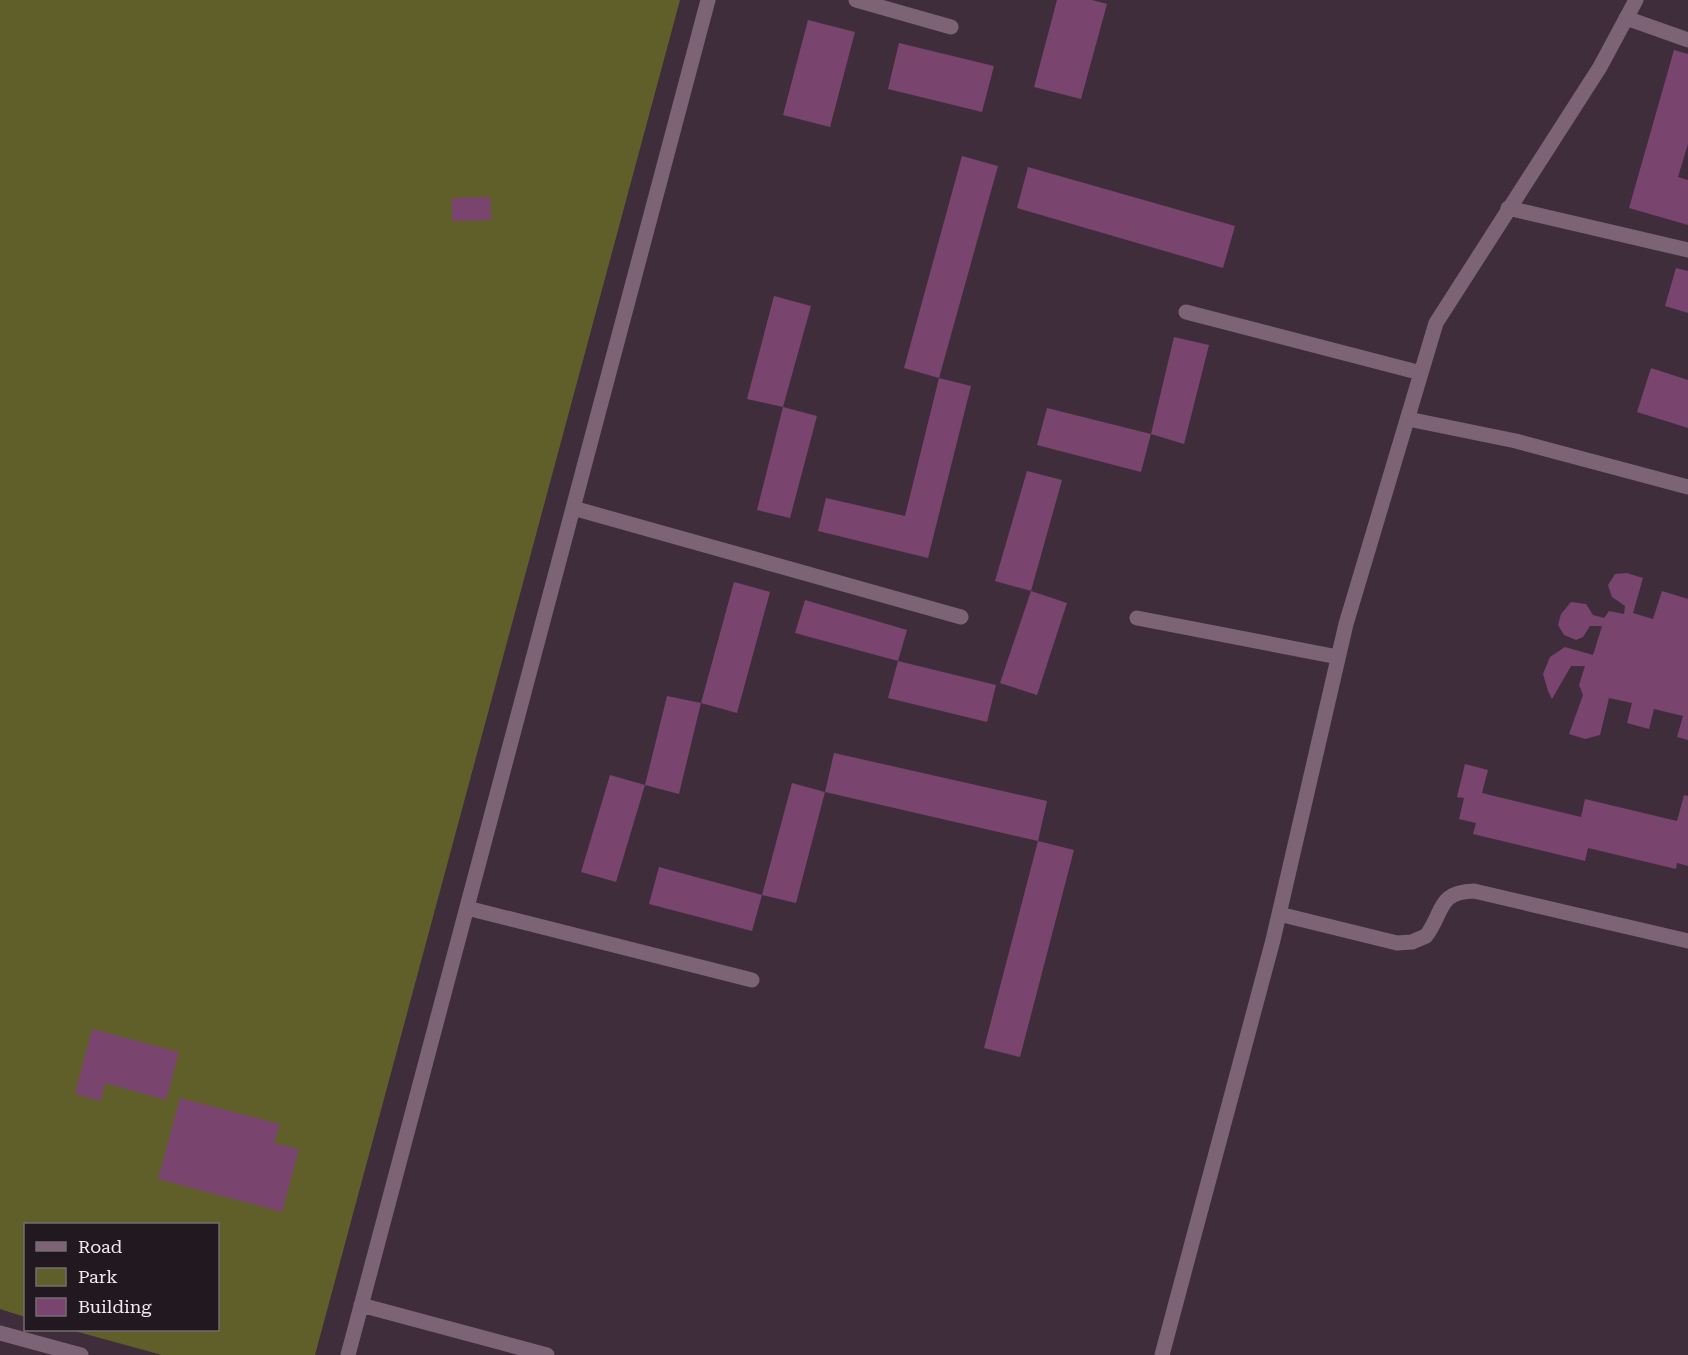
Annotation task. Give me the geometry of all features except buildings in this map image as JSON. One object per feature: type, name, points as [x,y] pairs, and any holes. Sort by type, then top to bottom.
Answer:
[{"type":"street","points":[[348,1355],[708,0]]},
{"type":"street","points":[[856,0],[951,27]]},
{"type":"street","points":[[1162,1355],[1279,914],[1338,657],[1436,323],[1600,67],[1636,0]]},
{"type":"street","points":[[1626,18],[1688,40]]},
{"type":"street","points":[[1508,208],[1688,250]]},
{"type":"street","points":[[1186,312],[1421,373]]},
{"type":"street","points":[[1408,419],[1516,441],[1688,487]]},
{"type":"street","points":[[573,508],[961,617]]},
{"type":"street","points":[[1137,618],[1338,657]]},
{"type":"street","points":[[1279,914],[1397,943],[1412,942],[1426,936],[1448,897],[1460,891],[1474,891],[1688,941]]},
{"type":"street","points":[[467,908],[752,980]]},
{"type":"street","points":[[362,1305],[547,1355]]},
{"type":"street","points":[[0,1333],[81,1355]]},
{"type":"green space","points":[[0,0],[680,0],[315,1355],[162,1355],[75,1331],[219,1331],[219,1223],[24,1223],[24,1317],[0,1309]]}]
